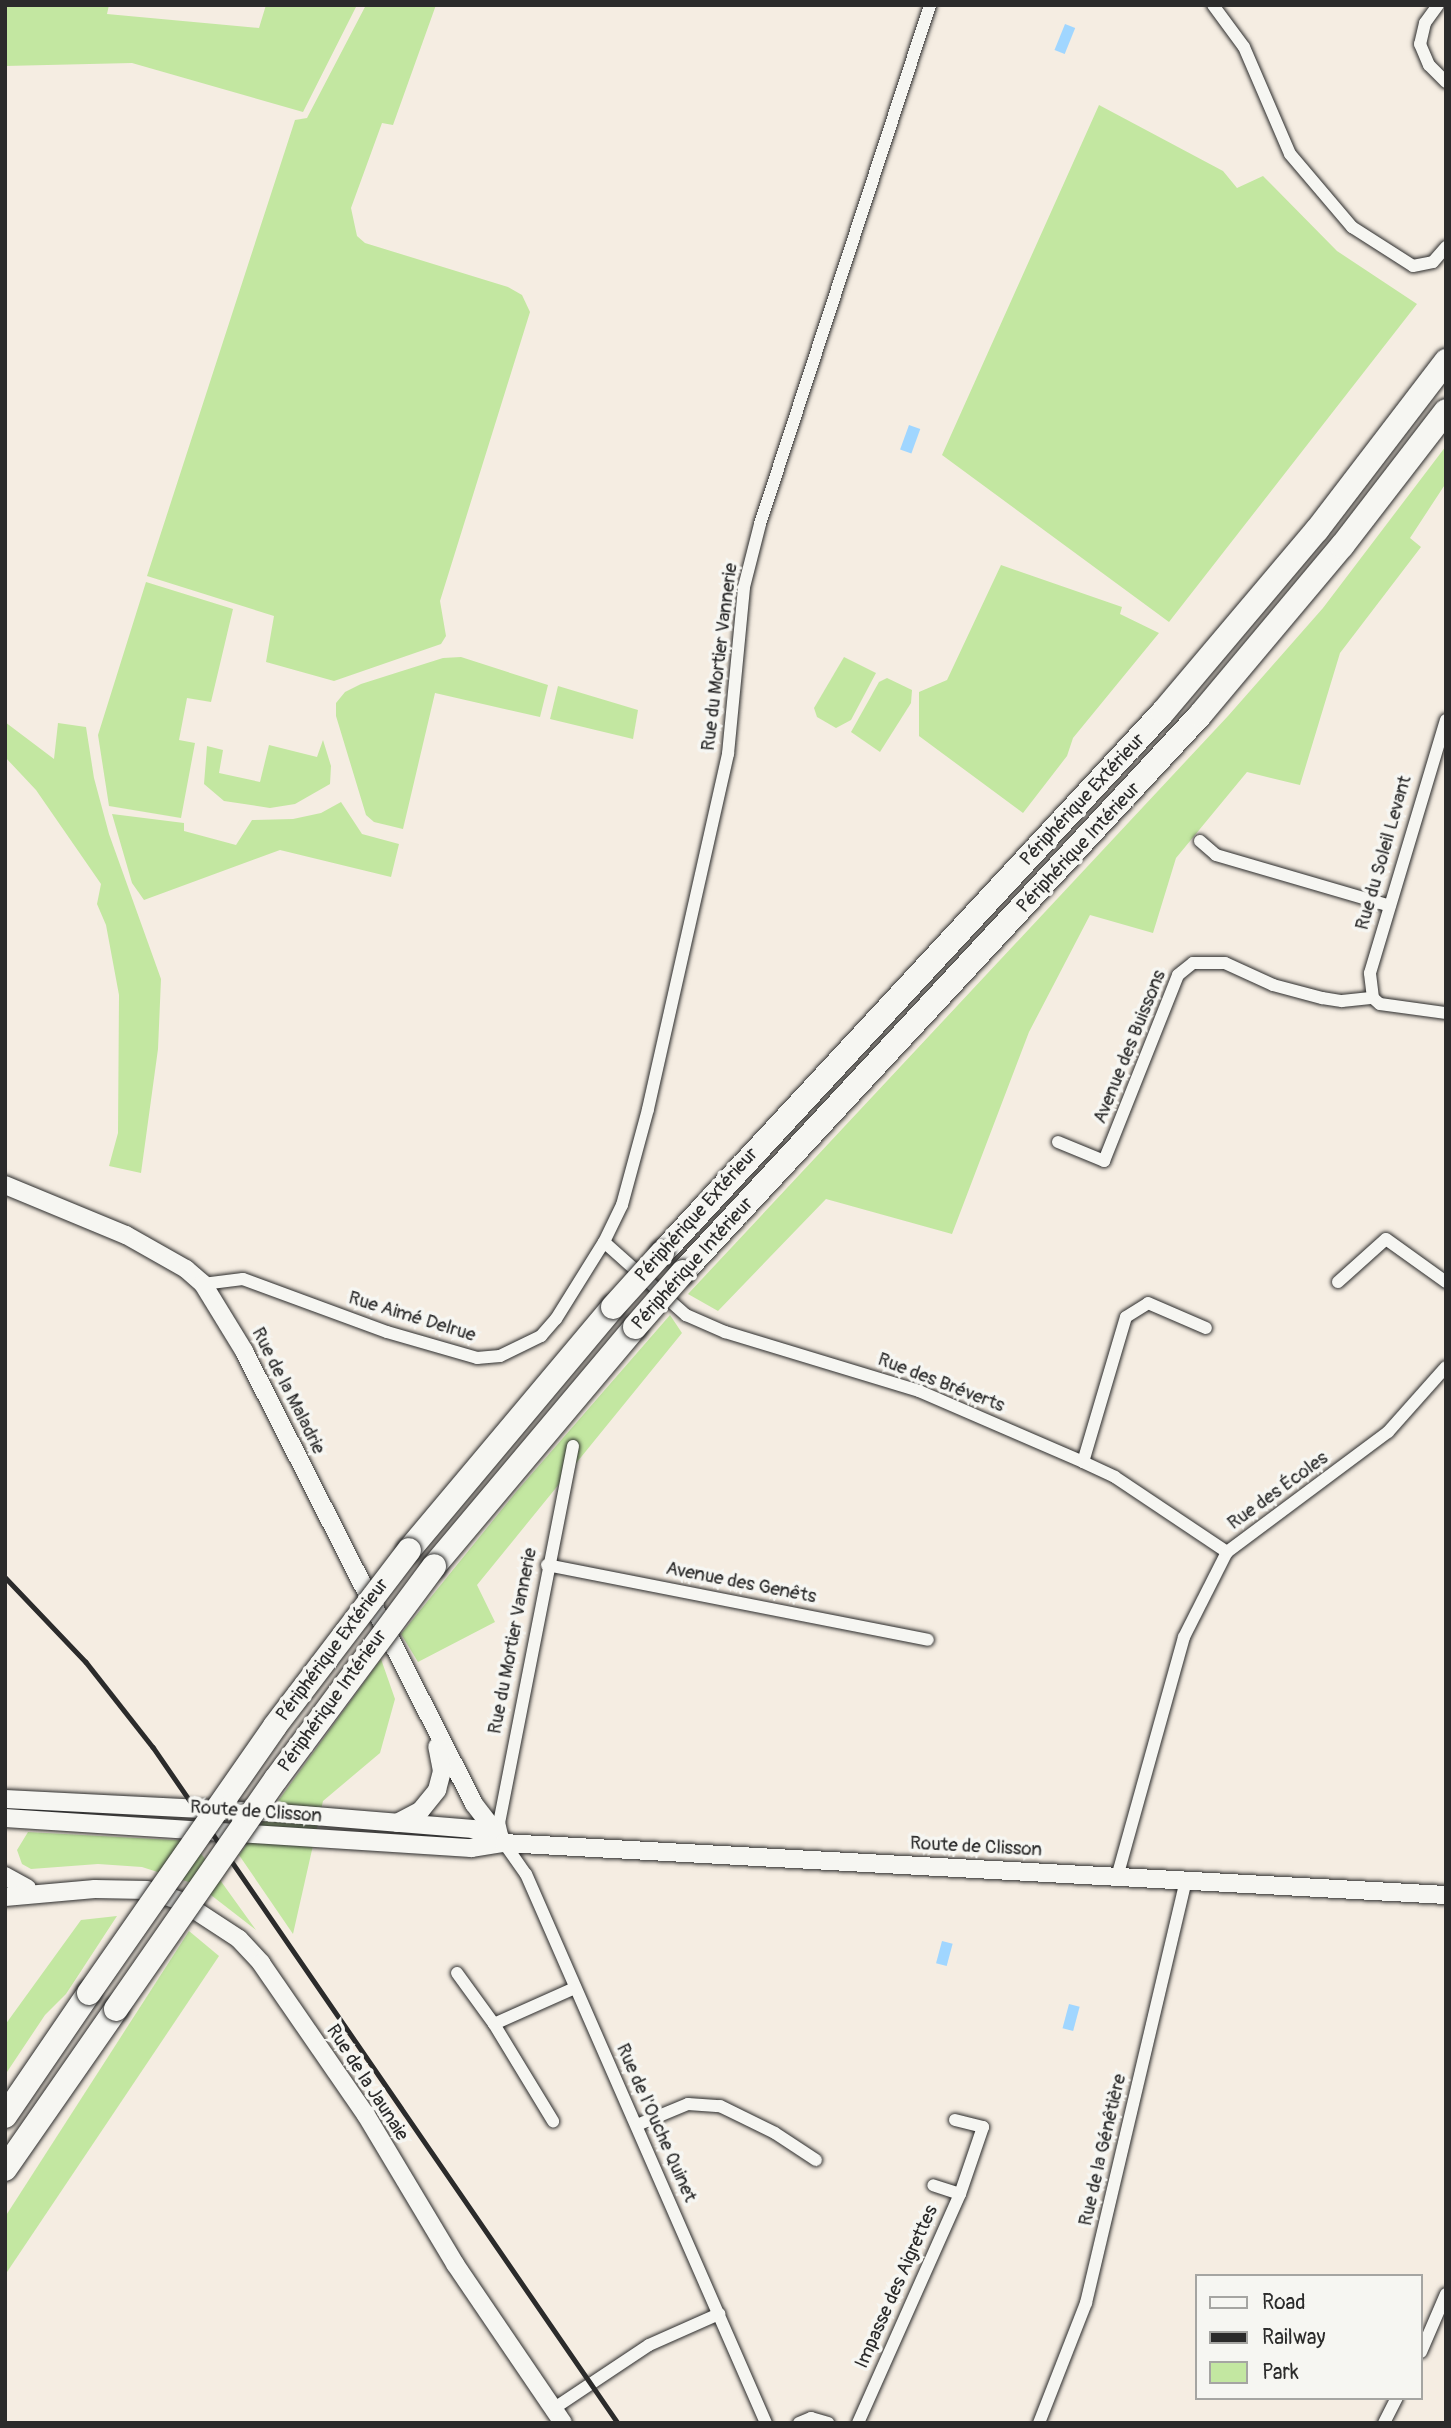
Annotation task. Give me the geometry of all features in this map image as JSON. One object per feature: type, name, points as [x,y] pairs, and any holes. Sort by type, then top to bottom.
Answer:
[{"type":"highway","name":"Périphérique Extérieur","points":[[5,2116],[275,1726],[409,1550],[613,1307],[1172,702],[1355,482],[1446,362]]},
{"type":"highway","name":"Périphérique Intérieur","points":[[5,2169],[276,1779],[434,1566],[684,1272],[1190,725],[1342,546],[1446,411]]},
{"type":"main road","name":"Rue de la Maladrie","points":[[5,1185],[126,1236],[186,1269],[203,1284],[244,1351],[481,1816],[504,1843]]},
{"type":"main road","name":"Rue de la Maladrie","points":[[395,1824],[421,1810],[437,1790],[441,1760],[430,1719]]},
{"type":"main road","name":"Route de Clisson","points":[[5,1799],[147,1804],[473,1829],[504,1843]]},
{"type":"main road","name":"Route de Clisson","points":[[5,1808],[134,1813],[147,1804]]},
{"type":"main road","name":"Route de Clisson","points":[[5,1818],[471,1848],[504,1843],[1446,1895]]},
{"type":"main road","name":"Rue de la Jaunaie","points":[[5,1876],[27,1888],[53,1895]]},
{"type":"main road","name":"Rue de la Jaunaie","points":[[5,1888],[27,1888]]},
{"type":"main road","name":"Rue de la Jaunaie","points":[[5,1897],[125,1888],[166,1894],[239,1940],[261,1963],[366,2115],[455,2264],[558,2416]]},
{"type":"street","name":"Rue du Mortier Vannerie","points":[[604,1242],[622,1205],[648,1109],[728,754],[744,587],[760,524],[930,5]]},
{"type":"street","points":[[1213,5],[1244,47],[1290,154],[1352,227],[1402,261],[1423,266],[1446,247]]},
{"type":"street","points":[[1438,5],[1425,23],[1420,44],[1429,65],[1446,82]]},
{"type":"street","name":"Rue du Soleil Levant","points":[[1373,998],[1370,973],[1444,727]]},
{"type":"street","points":[[1199,841],[1216,855],[1390,906]]},
{"type":"street","name":"Avenue des Buissons","points":[[1058,1142],[1104,1161],[1178,975],[1193,963],[1225,963],[1273,985],[1342,1002],[1373,998]]},
{"type":"street","points":[[1373,998],[1390,1006],[1446,1013]]},
{"type":"street","points":[[1338,1282],[1386,1239],[1446,1282]]},
{"type":"street","name":"Rue Aimé Delrue","points":[[203,1284],[243,1279],[387,1332],[477,1357],[500,1356],[541,1336],[556,1319],[604,1242]]},
{"type":"street","name":"Rue des Bréverts","points":[[604,1242],[685,1315],[725,1332],[919,1391],[1083,1462],[1115,1477],[1227,1552]]},
{"type":"street","points":[[1083,1462],[1126,1317],[1148,1303],[1206,1328]]},
{"type":"street","name":"Rue des Écoles","points":[[1117,1877],[1184,1637],[1227,1552],[1388,1432],[1446,1367]]},
{"type":"street","name":"Rue du Mortier Vannerie","points":[[504,1843],[499,1812],[573,1446]]},
{"type":"street","name":"Avenue des Genêts","points":[[547,1564],[929,1640]]},
{"type":"street","name":"Rue de l'Ouche Quinet","points":[[504,1843],[526,1874],[766,2423]]},
{"type":"street","name":"Rue de la Génêtière","points":[[1039,2423],[1086,2304],[1186,1880]]},
{"type":"street","points":[[457,1973],[494,2024],[553,2121]]},
{"type":"street","points":[[494,2024],[575,1988]]},
{"type":"street","points":[[637,2125],[688,2104],[720,2106],[775,2133],[816,2160]]},
{"type":"street","points":[[955,2120],[983,2127],[960,2194]]},
{"type":"street","name":"Impasse des Aigrettes","points":[[858,2423],[960,2194],[933,2185]]},
{"type":"street","points":[[1423,2346],[1446,2294]]},
{"type":"street","points":[[558,2416],[649,2345],[719,2314]]},
{"type":"street","points":[[1384,2423],[1396,2400]]},
{"type":"street","points":[[799,2423],[811,2418],[828,2423]]},
{"type":"green space","points":[[5,5],[109,5],[107,14],[259,28],[266,5],[357,5],[303,112],[132,63],[5,66]]},
{"type":"green space","points":[[366,5],[436,5],[393,125],[382,123],[351,208],[357,236],[365,243],[508,287],[522,295],[530,312],[440,601],[446,636],[441,644],[334,681],[266,662],[274,616],[147,576],[295,120],[307,118]]},
{"type":"green space","points":[[1099,105],[1223,171],[1237,188],[1263,176],[1337,251],[1417,304],[1169,622],[942,455]]},
{"type":"green space","points":[[1446,446],[1446,483],[1410,538],[1421,547],[1340,653],[1300,785],[1247,772],[1176,858],[1153,933],[1090,915],[1029,1032],[952,1234],[826,1199],[718,1311],[688,1294],[1228,716],[1323,608]]},
{"type":"green space","points":[[1001,565],[1122,607],[1120,614],[1159,633],[1073,738],[1067,756],[1023,813],[919,736],[919,692],[947,680]]},
{"type":"green space","points":[[146,582],[233,609],[211,702],[187,698],[179,740],[195,743],[181,818],[109,806],[98,735]]},
{"type":"green space","points":[[461,657],[548,685],[540,717],[435,693],[403,829],[374,822],[366,815],[336,716],[336,703],[345,692],[361,684],[443,658]]},
{"type":"green space","points":[[844,657],[876,673],[851,720],[836,728],[817,717],[814,708]]},
{"type":"green space","points":[[887,678],[912,690],[911,703],[880,752],[851,732],[879,682]]},
{"type":"green space","points":[[558,686],[638,710],[633,739],[550,719]]},
{"type":"green space","points":[[5,722],[54,759],[58,723],[86,727],[94,778],[109,834],[161,979],[158,1049],[141,1173],[109,1166],[118,1133],[119,995],[106,925],[97,904],[101,884],[36,790],[5,757]]},
{"type":"green space","points":[[323,740],[331,766],[330,784],[295,804],[270,808],[224,801],[204,784],[207,746],[223,750],[219,773],[260,782],[269,745],[317,757]]},
{"type":"green space","points":[[341,802],[362,834],[399,844],[391,877],[280,850],[144,900],[132,883],[112,814],[184,823],[184,831],[236,845],[252,820],[293,819],[321,813]]},
{"type":"green space","points":[[670,1315],[682,1333],[477,1585],[495,1622],[418,1662],[401,1634],[516,1492]]},
{"type":"green space","points":[[381,1659],[395,1699],[380,1753],[323,1801],[293,1934],[239,1855]]},
{"type":"green space","points":[[28,1832],[192,1841],[256,1930],[198,1885],[142,1867],[98,1864],[31,1869],[22,1864],[17,1850]]},
{"type":"green space","points":[[117,1916],[66,1994],[45,2015],[5,2075],[5,2025],[81,1920]]},
{"type":"green space","points":[[189,1931],[219,1956],[5,2275],[5,2217]]},
{"type":"water","points":[[1065,24],[1075,28],[1065,54],[1055,50]]},
{"type":"water","points":[[909,425],[920,429],[911,454],[900,449]]},
{"type":"water","points":[[942,1941],[953,1944],[947,1966],[936,1963]]},
{"type":"water","points":[[1069,2004],[1080,2007],[1073,2031],[1063,2028]]},
{"type":"railway","points":[[5,1577],[86,1662],[153,1747],[618,2423]]}]
